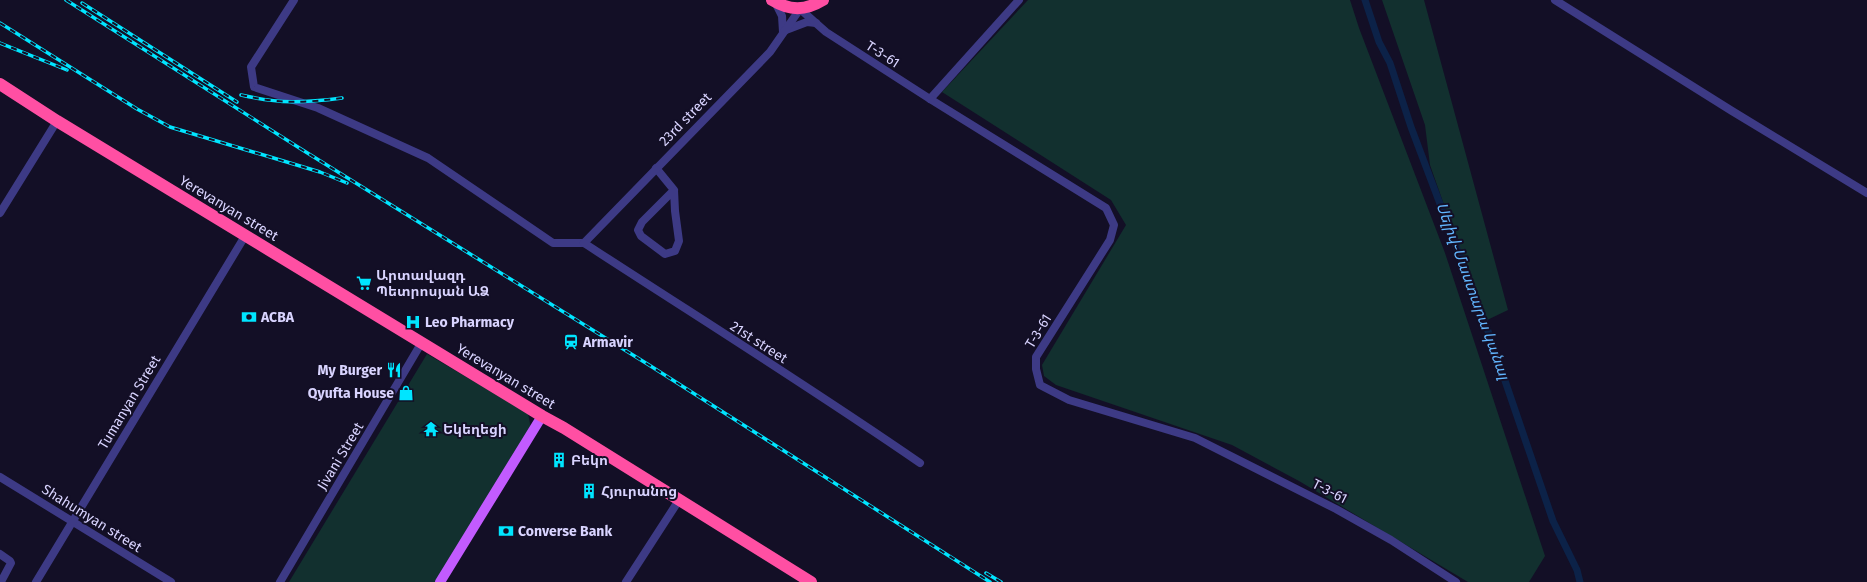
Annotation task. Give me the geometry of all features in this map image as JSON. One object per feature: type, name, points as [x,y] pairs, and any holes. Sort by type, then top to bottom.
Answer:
[{"type":"highway","points":[[774,1],[791,9],[799,5],[815,5],[823,0]]},
{"type":"highway","name":"Yerevanyan street","points":[[0,84],[57,121],[245,236],[564,428],[811,582]]},
{"type":"main road","points":[[440,582],[542,416]]},
{"type":"street","points":[[294,0],[251,67],[254,87],[318,108],[428,158],[553,243],[584,243]]},
{"type":"street","points":[[774,1],[782,16],[783,32],[807,22],[816,23],[814,13],[823,0]]},
{"type":"street","points":[[930,99],[1019,0]]},
{"type":"street","points":[[1555,0],[1732,111],[1867,193]]},
{"type":"street","name":"23rd street","points":[[584,243],[770,52],[799,5]]},
{"type":"street","name":"T-3-61","points":[[799,5],[826,32],[930,99],[1106,208],[1114,225],[1110,240],[1036,357],[1036,369],[1040,385],[1069,400],[1195,438],[1336,508],[1391,540],[1456,582]]},
{"type":"street","points":[[0,213],[57,121]]},
{"type":"street","points":[[656,168],[674,190],[679,241],[675,251],[665,254],[641,236],[638,230],[642,222],[674,190]]},
{"type":"street","name":"Tumanyan Street","points":[[36,582],[245,236]]},
{"type":"street","name":"21st street","points":[[584,243],[791,378],[838,406],[920,463]]},
{"type":"street","name":"Jivani Street","points":[[280,582],[422,342]]},
{"type":"street","name":"Shahumyan street","points":[[0,477],[72,521],[161,579],[171,582]]},
{"type":"street","points":[[626,582],[679,500]]},
{"type":"street","points":[[0,554],[11,563],[2,580]]},
{"type":"green space","points":[[1028,0],[1350,0],[1359,28],[1445,253],[1545,556],[1529,582],[1468,582],[1299,481],[1232,445],[1056,385],[1044,376],[1042,365],[1126,225],[1111,200],[942,92]]},
{"type":"green space","points":[[1382,0],[1424,0],[1508,310],[1485,321],[1430,165],[1425,125]]},
{"type":"green space","points":[[427,354],[528,413],[531,429],[437,582],[289,582]]},
{"type":"waterway","name":"Սելիվ֊Մաստարա կանալ","points":[[1365,0],[1379,42],[1390,63],[1411,127],[1488,331],[1553,521],[1577,570],[1580,582]]},
{"type":"railway","points":[[66,0],[301,149],[649,365],[990,582]]},
{"type":"railway","points":[[82,3],[237,102]]},
{"type":"railway","points":[[0,23],[137,109],[170,127],[320,172],[347,183]]},
{"type":"railway","points":[[0,43],[67,70]]},
{"type":"railway","points":[[241,95],[268,100],[292,102],[342,98]]},
{"type":"railway","points":[[986,573],[1001,582]]},
{"type":"place","name":"Արտավազդ Պետրոսյան ԱՁ","points":[[364,283]]},
{"type":"place","name":"ACBA","points":[[249,317]]},
{"type":"place","name":"Leo Pharmacy","points":[[413,322]]},
{"type":"place","name":"Armavir","points":[[571,342]]},
{"type":"place","name":"My Burger","points":[[394,370]]},
{"type":"place","name":"Qyufta House","points":[[406,393]]},
{"type":"place","name":"Եկեղեցի","points":[[431,429]]},
{"type":"place","name":"Բեկո","points":[[559,460]]},
{"type":"place","name":"Հյուրանոց","points":[[589,491]]},
{"type":"place","name":"Converse Bank","points":[[506,531]]}]
